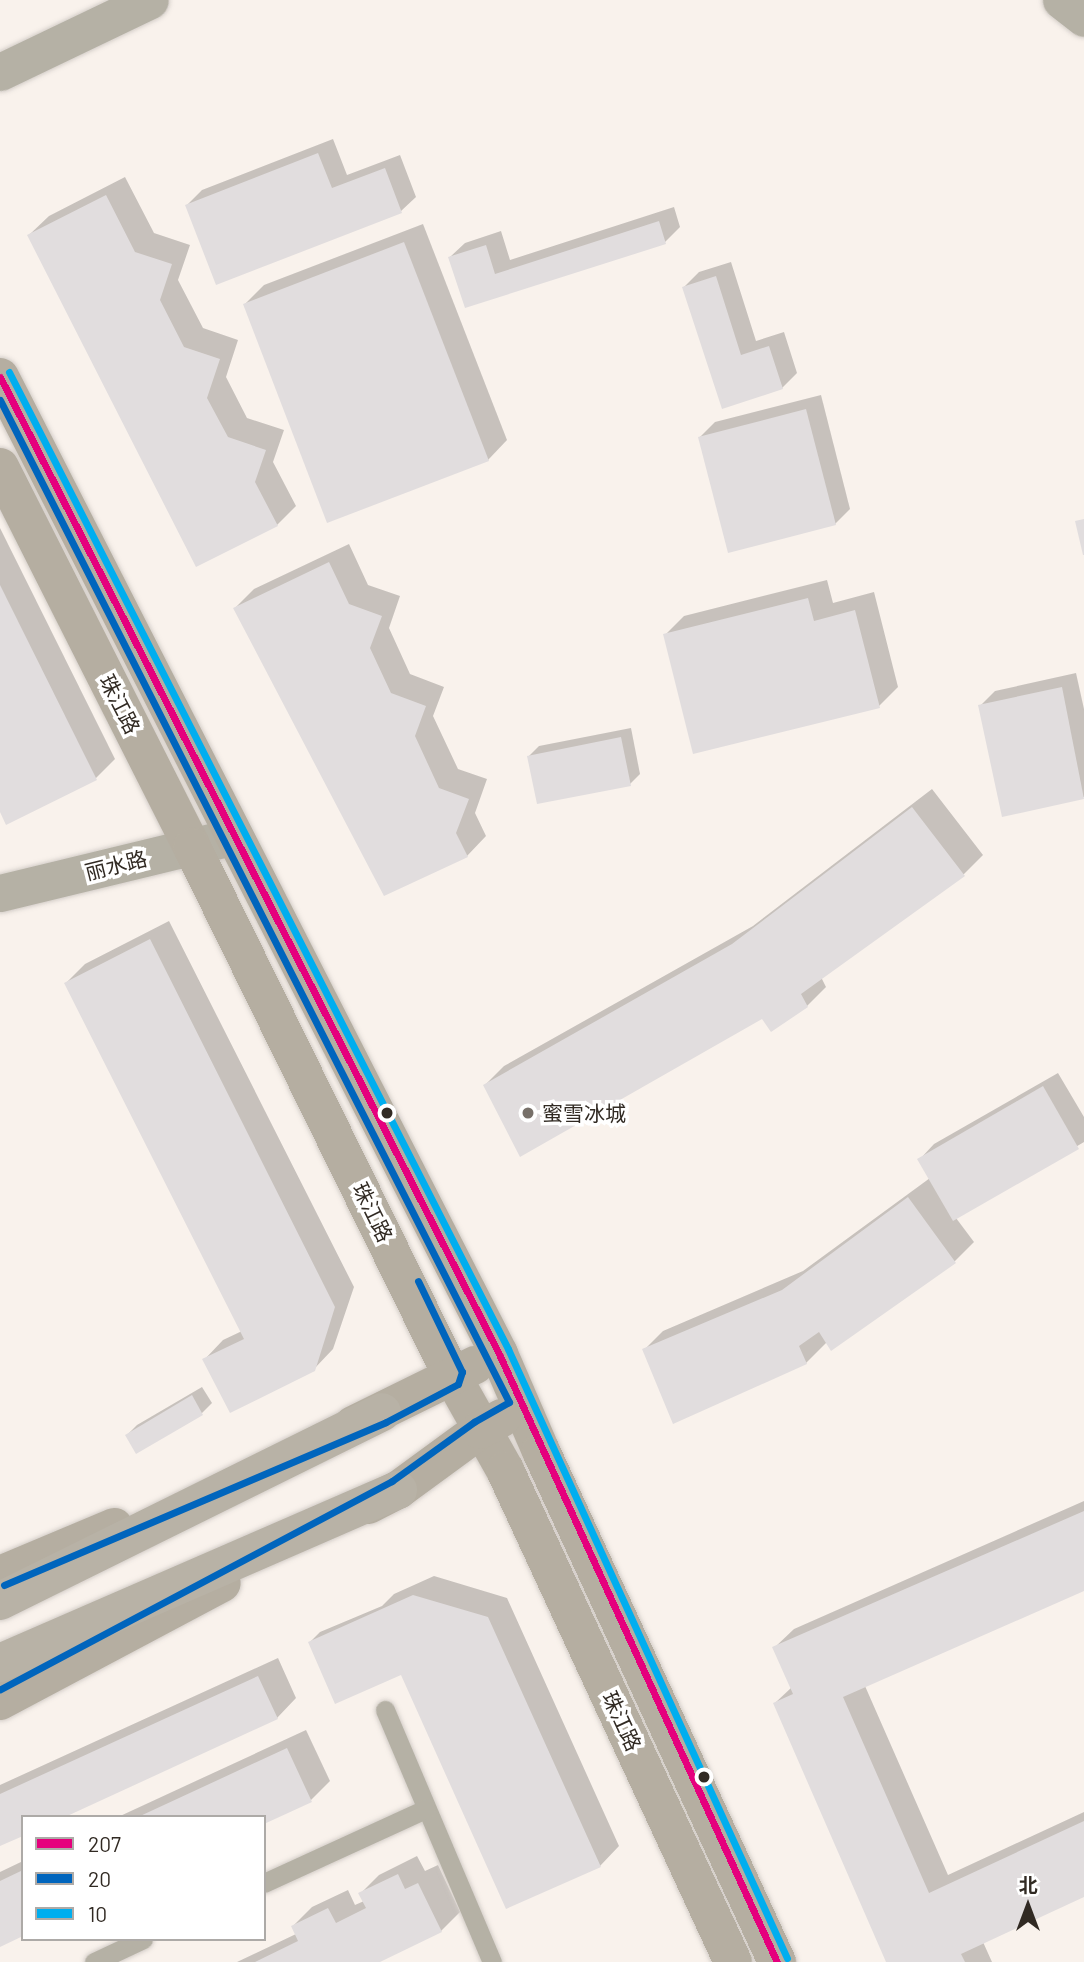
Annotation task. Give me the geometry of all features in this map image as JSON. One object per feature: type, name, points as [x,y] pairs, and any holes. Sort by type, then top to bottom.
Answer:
[{"type":"main road","name":"珠江路","points":[[0,377],[232,837],[499,1354],[777,1962]]},
{"type":"main road","name":"珠江路","points":[[0,467],[192,847],[452,1376],[480,1430],[505,1470],[733,1962]]},
{"type":"main road","points":[[0,1601],[499,1354]]},
{"type":"main road","points":[[0,1701],[398,1490],[480,1430],[523,1407]]},
{"type":"main road","points":[[0,1575],[382,1412]]},
{"type":"main road","points":[[0,1663],[398,1490]]},
{"type":"street","points":[[0,72],[150,0]]},
{"type":"street","points":[[1061,0],[1084,18]]},
{"type":"street","name":"丽水路","points":[[0,893],[232,837]]},
{"type":"lane","points":[[385,1710],[492,1962]]},
{"type":"lane","points":[[266,1883],[426,1809]]},
{"type":"lane","points":[[94,1962],[140,1941]]},
{"type":"building","points":[[318,153],[332,188],[385,168],[402,213],[216,285],[185,205]]},
{"type":"building","points":[[106,195],[135,252],[172,264],[160,300],[184,347],[220,359],[207,398],[228,437],[266,450],[255,482],[278,526],[196,567],[27,235]]},
{"type":"building","points":[[659,221],[666,244],[465,308],[448,257],[486,245],[495,274]]},
{"type":"building","points":[[404,242],[489,461],[327,523],[243,304]]},
{"type":"building","points":[[716,276],[741,355],[769,346],[783,389],[722,409],[682,287]]},
{"type":"building","points":[[806,409],[836,525],[728,553],[698,437]]},
{"type":"building","points":[[1084,519],[1084,555],[1083,555],[1075,521]]},
{"type":"building","points":[[329,562],[349,604],[382,616],[370,648],[391,693],[426,706],[415,736],[439,788],[469,799],[456,833],[468,857],[384,896],[233,608]]},
{"type":"building","points":[[0,585],[97,780],[6,825],[0,812]]},
{"type":"building","points":[[808,598],[814,621],[855,610],[880,708],[693,754],[663,634]]},
{"type":"building","points":[[1062,687],[1084,799],[1002,817],[978,705]]},
{"type":"building","points":[[621,737],[631,786],[537,804],[527,756]]},
{"type":"building","points":[[912,807],[965,876],[801,994],[808,1007],[771,1032],[762,1019],[520,1157],[483,1085],[732,944]]},
{"type":"building","points":[[150,939],[335,1307],[315,1371],[230,1413],[202,1359],[244,1339],[64,983]]},
{"type":"building","points":[[1043,1086],[1079,1149],[953,1221],[917,1159]]},
{"type":"building","points":[[908,1197],[956,1263],[831,1351],[819,1332],[799,1346],[807,1364],[673,1424],[642,1349],[782,1290]]},
{"type":"building","points":[[192,1395],[203,1415],[136,1454],[125,1435]]},
{"type":"building","points":[[1084,1511],[1084,1591],[843,1697],[929,1893],[1084,1821],[1084,1897],[961,1954],[965,1962],[886,1962],[773,1703],[793,1694],[772,1647]]},
{"type":"building","points":[[413,1595],[488,1617],[601,1867],[506,1909],[401,1675],[335,1704],[308,1642]]},
{"type":"building","points":[[258,1676],[278,1719],[69,1815],[21,1815],[21,1837],[0,1846],[0,1794]]},
{"type":"building","points":[[287,1748],[312,1802],[266,1823],[266,1815],[142,1815]]},
{"type":"building","points":[[21,1871],[21,1937],[0,1947],[0,1881]]},
{"type":"building","points":[[398,1874],[405,1889],[418,1883],[442,1932],[380,1962],[255,1962],[298,1941],[291,1926],[328,1908],[336,1923],[366,1908],[358,1893]]},
{"type":"transit line","name":"10","points":[[9,372],[508,1349],[787,1958]]},
{"type":"transit line","name":"207","points":[[0,377],[499,1354],[777,1962]]},
{"type":"transit line","name":"20","points":[[0,400],[509,1402],[474,1422],[392,1481],[0,1689]]},
{"type":"transit line","name":"20","points":[[4,1585],[386,1422],[458,1384],[462,1372],[418,1281]]},
{"type":"place","name":"蜜雪冰城","points":[[528,1113]]}]
